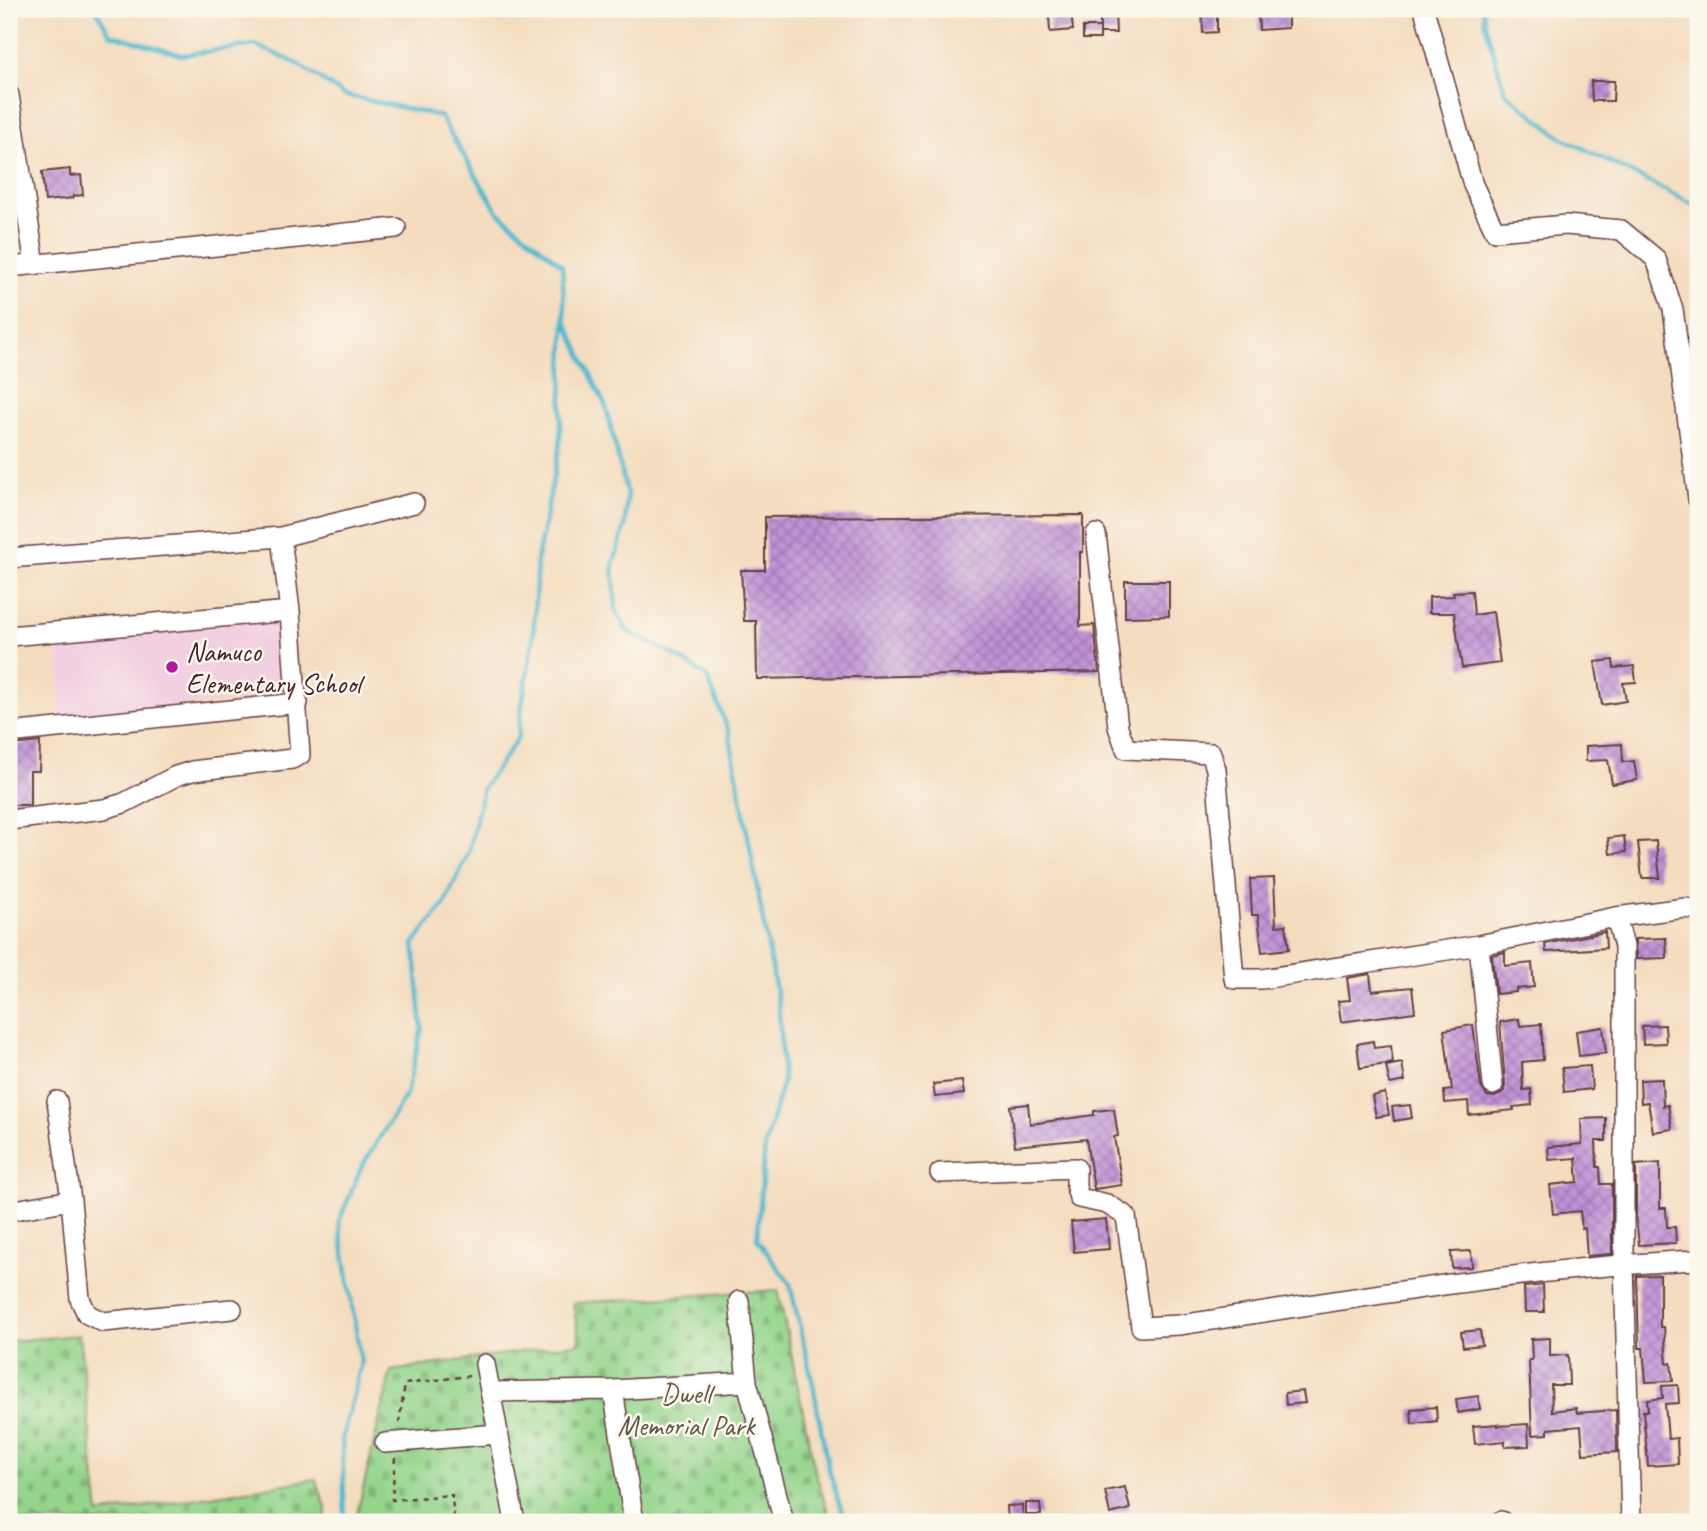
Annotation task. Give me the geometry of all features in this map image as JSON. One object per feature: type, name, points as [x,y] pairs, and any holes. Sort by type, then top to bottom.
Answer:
[{"type":"street","points":[[1424,9],[1473,186],[1495,231],[1566,225],[1621,230],[1656,259],[1673,309],[1698,499]]},
{"type":"street","points":[[9,95],[35,265]]},
{"type":"street","points":[[9,267],[396,228]]},
{"type":"street","points":[[9,558],[281,537],[414,503]]},
{"type":"street","points":[[1096,534],[1118,727],[1125,749],[1211,752],[1216,769],[1234,979],[1262,979],[1479,944],[1616,917],[1685,908],[1698,910]]},
{"type":"street","points":[[9,820],[104,809],[124,803],[176,776],[192,771],[292,759],[300,755],[290,611],[281,537]]},
{"type":"street","points":[[9,636],[290,611]]},
{"type":"street","points":[[9,733],[298,703]]},
{"type":"street","points":[[1616,917],[1624,946],[1624,1264],[1631,1522]]},
{"type":"street","points":[[1479,944],[1493,1085]]},
{"type":"street","points":[[57,1101],[71,1200],[80,1299],[88,1314],[103,1322],[232,1309]]},
{"type":"street","points":[[940,1173],[1076,1168],[1079,1198],[1107,1204],[1126,1216],[1141,1327],[1179,1325],[1498,1277],[1624,1264],[1698,1260]]},
{"type":"street","points":[[9,1211],[71,1200]]},
{"type":"street","points":[[739,1301],[747,1382],[784,1522]]},
{"type":"street","points":[[485,1364],[515,1522]]},
{"type":"street","points":[[490,1392],[613,1390],[747,1382]]},
{"type":"street","points":[[613,1390],[634,1522]]},
{"type":"street","points":[[385,1443],[498,1434]]},
{"type":"shaded area","name":"Namuco Elementary School","points":[[282,618],[288,696],[61,717],[58,637]]},
{"type":"green space","name":"Dwell Memorial Park","points":[[778,1290],[815,1471],[831,1522],[361,1522],[357,1514],[391,1371],[580,1343],[573,1303]]},
{"type":"green space","points":[[79,1335],[99,1514],[316,1479],[326,1508],[325,1522],[9,1522],[9,1341]]},
{"type":"building","points":[[1202,9],[1217,9],[1217,32],[1203,33]]},
{"type":"building","points":[[1288,9],[1288,28],[1259,30],[1258,11]]},
{"type":"building","points":[[1100,11],[1115,11],[1116,33],[1100,33]]},
{"type":"building","points":[[1071,12],[1073,30],[1050,32],[1049,14]]},
{"type":"building","points":[[1083,27],[1100,27],[1100,39],[1083,39]]},
{"type":"building","points":[[1591,81],[1614,81],[1613,101],[1592,101]]},
{"type":"building","points":[[70,169],[70,176],[81,175],[83,195],[45,201],[42,172]]},
{"type":"building","points":[[1083,515],[1080,626],[1094,625],[1099,672],[757,679],[756,621],[744,621],[741,570],[765,570],[765,517]]},
{"type":"building","points":[[1125,581],[1169,581],[1169,616],[1125,617]]},
{"type":"building","points":[[1472,591],[1474,615],[1493,612],[1500,663],[1462,668],[1454,613],[1429,613],[1429,597],[1454,596],[1453,592]]},
{"type":"building","points":[[1613,660],[1614,668],[1634,666],[1636,682],[1623,683],[1626,701],[1602,705],[1595,662]]},
{"type":"building","points":[[40,742],[39,771],[30,771],[30,805],[9,805],[11,745]]},
{"type":"building","points":[[1622,744],[1623,762],[1634,761],[1637,780],[1612,784],[1608,760],[1586,761],[1586,746]]},
{"type":"building","points":[[1624,836],[1626,852],[1610,854],[1608,838]]},
{"type":"building","points":[[1656,841],[1660,878],[1642,878],[1638,842]]},
{"type":"building","points":[[1274,878],[1276,926],[1286,925],[1289,949],[1262,952],[1258,915],[1252,915],[1250,879]]},
{"type":"building","points":[[1605,932],[1606,948],[1546,952],[1545,944]]},
{"type":"building","points":[[1666,938],[1667,958],[1636,959],[1635,939]]},
{"type":"building","points":[[1505,952],[1505,966],[1532,963],[1534,987],[1496,994],[1492,955]]},
{"type":"building","points":[[1370,974],[1372,991],[1412,987],[1415,1012],[1341,1022],[1338,1001],[1350,1000],[1347,978]]},
{"type":"building","points":[[1519,1019],[1520,1026],[1541,1024],[1543,1060],[1522,1062],[1523,1090],[1531,1089],[1532,1105],[1513,1107],[1514,1110],[1469,1115],[1468,1101],[1445,1103],[1444,1091],[1452,1090],[1444,1030],[1473,1025],[1481,1087],[1487,1096],[1495,1097],[1504,1091],[1505,1084],[1500,1022]]},
{"type":"building","points":[[1665,1025],[1666,1043],[1643,1044],[1642,1026]]},
{"type":"building","points":[[1603,1027],[1606,1053],[1579,1056],[1576,1031]]},
{"type":"building","points":[[1373,1041],[1374,1048],[1391,1046],[1393,1063],[1360,1068],[1357,1044]]},
{"type":"building","points":[[1402,1063],[1405,1081],[1390,1084],[1386,1066]]},
{"type":"building","points":[[1590,1066],[1592,1089],[1564,1092],[1562,1068]]},
{"type":"building","points":[[1662,1079],[1663,1106],[1668,1105],[1672,1129],[1653,1132],[1648,1102],[1641,1103],[1640,1080]]},
{"type":"building","points":[[962,1081],[964,1094],[935,1097],[933,1084]]},
{"type":"building","points":[[1385,1093],[1389,1115],[1376,1117],[1372,1096]]},
{"type":"building","points":[[1028,1104],[1030,1124],[1094,1115],[1094,1111],[1114,1109],[1118,1136],[1114,1137],[1122,1185],[1094,1189],[1086,1139],[1015,1146],[1010,1106]]},
{"type":"building","points":[[1410,1105],[1412,1118],[1394,1121],[1392,1107]]},
{"type":"building","points":[[1606,1118],[1606,1141],[1596,1141],[1597,1167],[1600,1167],[1601,1184],[1612,1184],[1612,1254],[1587,1256],[1585,1228],[1582,1229],[1580,1211],[1553,1214],[1550,1185],[1578,1182],[1576,1158],[1549,1160],[1548,1147],[1582,1144],[1581,1119]]},
{"type":"building","points":[[1660,1163],[1660,1208],[1666,1208],[1667,1227],[1675,1227],[1676,1243],[1639,1245],[1636,1165]]},
{"type":"building","points":[[1106,1219],[1109,1249],[1074,1252],[1071,1222]]},
{"type":"building","points":[[1471,1251],[1472,1267],[1452,1268],[1451,1252]]},
{"type":"building","points":[[1660,1275],[1660,1327],[1664,1327],[1667,1364],[1671,1363],[1673,1381],[1646,1382],[1643,1348],[1639,1348],[1637,1276]]},
{"type":"building","points":[[1543,1285],[1544,1312],[1525,1312],[1524,1287]]},
{"type":"building","points":[[1480,1330],[1482,1345],[1463,1347],[1461,1332]]},
{"type":"building","points":[[1550,1338],[1550,1356],[1568,1355],[1569,1385],[1551,1385],[1552,1411],[1576,1408],[1577,1413],[1616,1410],[1617,1452],[1583,1454],[1581,1426],[1548,1429],[1548,1434],[1532,1435],[1529,1360],[1532,1360],[1531,1339]]},
{"type":"building","points":[[1678,1385],[1679,1403],[1665,1404],[1668,1439],[1677,1438],[1678,1464],[1648,1466],[1643,1411],[1648,1411],[1647,1400],[1663,1398],[1662,1386]]},
{"type":"building","points":[[1303,1391],[1305,1403],[1286,1405],[1285,1393]]},
{"type":"building","points":[[1478,1396],[1480,1409],[1458,1413],[1456,1399]]},
{"type":"building","points":[[1436,1407],[1437,1421],[1412,1424],[1411,1409]]},
{"type":"building","points":[[1528,1424],[1529,1446],[1505,1447],[1505,1441],[1475,1444],[1473,1426]]},
{"type":"building","points":[[1125,1487],[1130,1509],[1110,1514],[1105,1491]]},
{"type":"building","points":[[1026,1503],[1040,1503],[1041,1515],[1026,1515]]},
{"type":"building","points":[[1022,1505],[1023,1522],[1008,1522],[1007,1506]]},
{"type":"waterway","points":[[96,9],[110,34],[182,55],[255,45],[296,63],[344,95],[440,116],[498,212],[562,265],[565,319],[560,444],[537,560],[533,641],[518,738],[483,788],[469,852],[444,905],[414,943],[422,1028],[406,1095],[361,1168],[339,1221],[361,1363],[342,1439],[345,1522]]},
{"type":"waterway","points":[[1483,9],[1505,92],[1559,136],[1698,207]]},
{"type":"waterway","points":[[565,320],[606,407],[627,495],[625,526],[613,565],[616,611],[627,631],[676,656],[707,677],[729,732],[779,1008],[783,1080],[765,1146],[757,1239],[790,1284],[813,1384],[828,1467],[845,1522]]},
{"type":"place","name":"Namuco Elementary School","points":[[172,667]]}]
